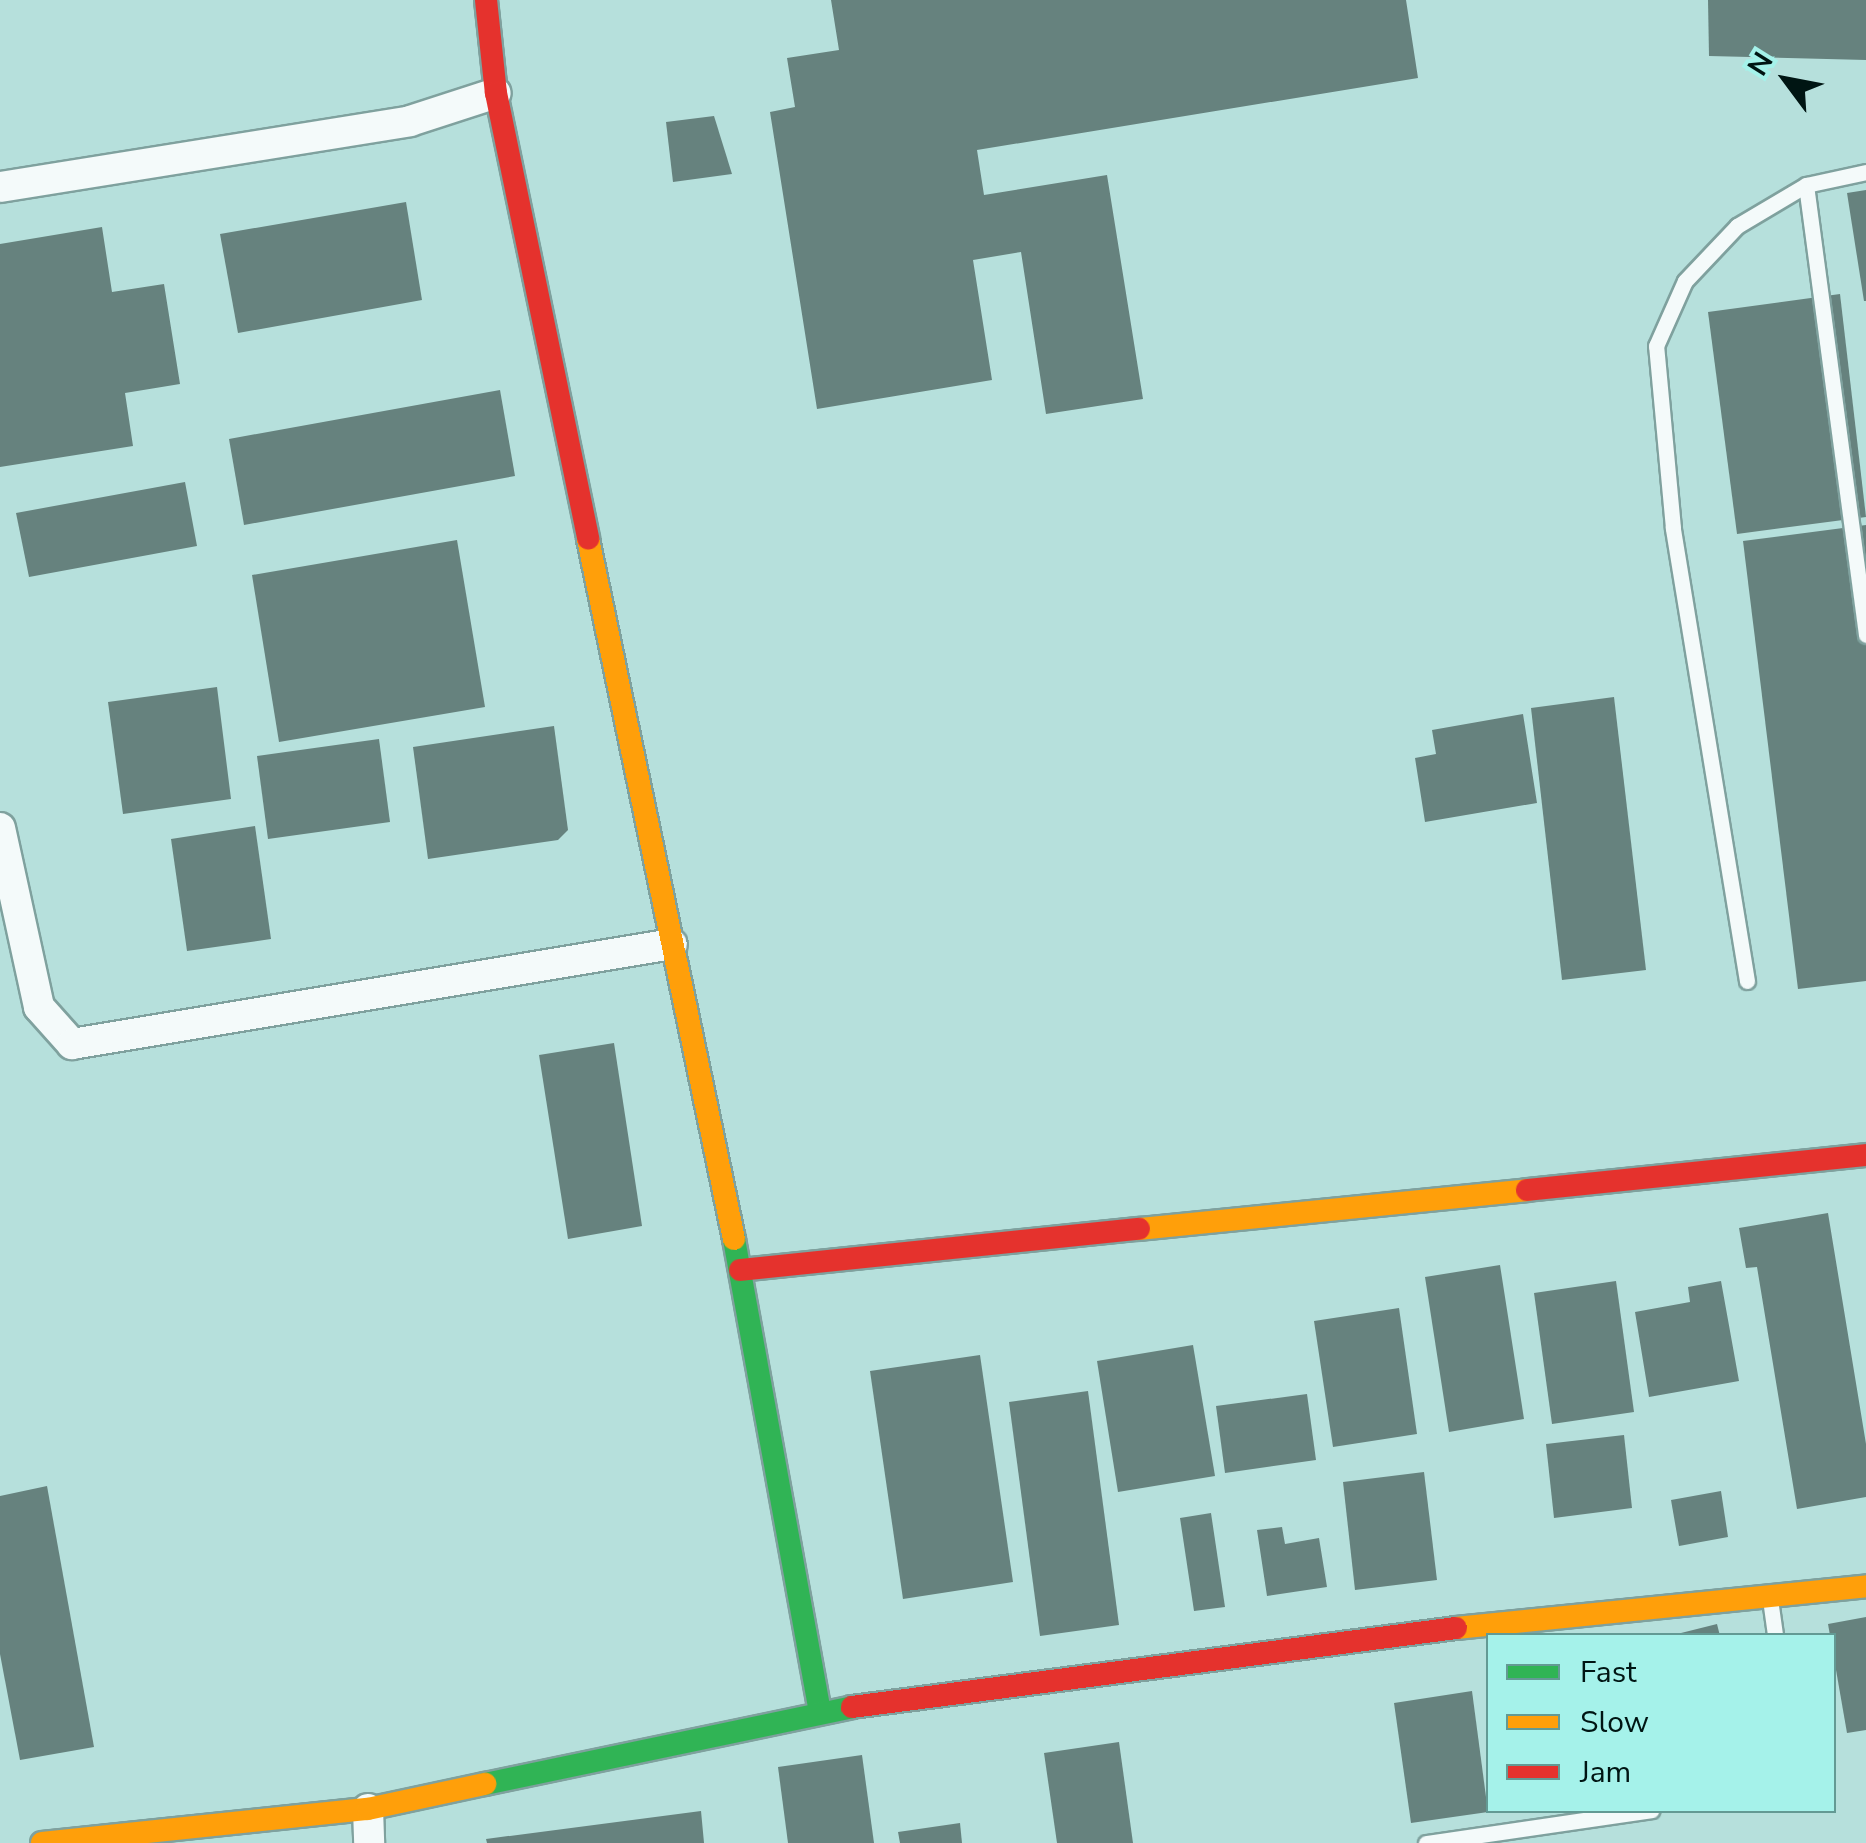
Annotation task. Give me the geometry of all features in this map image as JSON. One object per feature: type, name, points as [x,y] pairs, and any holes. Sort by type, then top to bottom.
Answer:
[{"type":"street","points":[[486,0],[496,93],[740,1270],[820,1712]]},
{"type":"street","points":[[0,187],[410,122],[496,93]]},
{"type":"street","points":[[0,828],[39,1006],[72,1044],[672,944]]},
{"type":"street","points":[[740,1270],[1866,1155]]},
{"type":"street","points":[[42,1843],[368,1809],[820,1712],[1866,1586]]},
{"type":"street","points":[[368,1809],[369,1843]]},
{"type":"lane","points":[[1746,981],[1673,528],[1656,346],[1684,280],[1737,226],[1806,186],[1866,172]]},
{"type":"lane","points":[[1806,186],[1866,635]]},
{"type":"lane","points":[[1770,1596],[1776,1633]]},
{"type":"lane","points":[[1426,1843],[1631,1813]]},
{"type":"building","points":[[831,0],[1406,0],[1418,78],[977,150],[984,195],[1107,175],[1143,399],[1046,414],[1021,252],[973,260],[992,380],[817,409],[770,112],[795,107],[787,58],[839,50]]},
{"type":"building","points":[[1708,0],[1866,0],[1866,60],[1709,56]]},
{"type":"building","points":[[714,116],[732,174],[673,182],[666,122]]},
{"type":"building","points":[[1866,190],[1866,301],[1864,301],[1847,193]]},
{"type":"building","points":[[406,202],[422,300],[238,333],[220,234]]},
{"type":"building","points":[[102,227],[112,292],[164,284],[180,384],[125,393],[133,446],[0,467],[0,244]]},
{"type":"building","points":[[1840,294],[1866,517],[1737,534],[1708,312]]},
{"type":"building","points":[[500,390],[515,476],[244,525],[229,439]]},
{"type":"building","points":[[185,482],[197,546],[29,577],[16,513]]},
{"type":"building","points":[[1866,525],[1866,981],[1798,989],[1743,541]]},
{"type":"building","points":[[457,540],[485,707],[279,742],[252,575]]},
{"type":"building","points":[[217,687],[231,799],[123,814],[108,702]]},
{"type":"building","points":[[1614,697],[1646,970],[1562,980],[1531,708]]},
{"type":"building","points":[[1523,714],[1537,803],[1425,822],[1415,758],[1436,754],[1432,730]]},
{"type":"building","points":[[554,726],[568,830],[558,840],[428,859],[413,747]]},
{"type":"building","points":[[379,739],[390,822],[268,839],[257,756]]},
{"type":"building","points":[[255,826],[271,939],[187,951],[171,839]]},
{"type":"building","points":[[614,1043],[642,1226],[568,1239],[539,1055]]},
{"type":"building","points":[[1828,1213],[1866,1444],[1866,1497],[1797,1509],[1757,1267],[1746,1268],[1739,1228]]},
{"type":"building","points":[[1500,1265],[1524,1419],[1449,1432],[1425,1277]]},
{"type":"building","points":[[1616,1281],[1634,1412],[1552,1424],[1534,1293]]},
{"type":"building","points":[[1721,1281],[1739,1381],[1649,1397],[1635,1312],[1690,1302],[1688,1287]]},
{"type":"building","points":[[1399,1308],[1417,1434],[1333,1447],[1314,1321]]},
{"type":"building","points":[[1193,1345],[1215,1476],[1118,1492],[1097,1361]]},
{"type":"building","points":[[980,1355],[1013,1582],[903,1599],[870,1371]]},
{"type":"building","points":[[1088,1391],[1119,1625],[1040,1636],[1009,1402]]},
{"type":"building","points":[[1307,1394],[1316,1460],[1225,1473],[1216,1406]]},
{"type":"building","points":[[1624,1435],[1632,1508],[1554,1518],[1546,1444]]},
{"type":"building","points":[[1424,1472],[1437,1580],[1355,1590],[1343,1482]]},
{"type":"building","points":[[47,1486],[94,1747],[20,1760],[0,1654],[0,1496]]},
{"type":"building","points":[[1721,1491],[1728,1537],[1679,1546],[1671,1500]]},
{"type":"building","points":[[1211,1513],[1225,1607],[1194,1611],[1180,1518]]},
{"type":"building","points":[[1282,1527],[1285,1544],[1319,1538],[1327,1587],[1267,1596],[1257,1530]]},
{"type":"building","points":[[1866,1617],[1866,1730],[1847,1733],[1836,1670],[1836,1633],[1830,1633],[1828,1624]]},
{"type":"building","points":[[1717,1624],[1719,1633],[1681,1633]]},
{"type":"building","points":[[1472,1691],[1486,1812],[1411,1823],[1394,1703]]},
{"type":"building","points":[[1119,1742],[1133,1843],[1057,1843],[1044,1753]]},
{"type":"building","points":[[862,1755],[874,1843],[788,1843],[778,1767]]},
{"type":"building","points":[[701,1811],[704,1843],[487,1843],[486,1839]]},
{"type":"building","points":[[960,1823],[962,1843],[900,1843],[898,1832]]},
{"type":"traffic: fast","points":[[734,1239],[820,1711]]},
{"type":"traffic: fast","points":[[485,1784],[852,1707]]},
{"type":"traffic: slow","points":[[588,539],[734,1239]]},
{"type":"traffic: slow","points":[[1139,1229],[1527,1190]]},
{"type":"traffic: slow","points":[[1456,1628],[1866,1586]]},
{"type":"traffic: slow","points":[[42,1843],[368,1809],[485,1784]]},
{"type":"traffic: jam","points":[[486,0],[496,93],[588,539]]},
{"type":"traffic: jam","points":[[1527,1190],[1866,1155]]},
{"type":"traffic: jam","points":[[740,1270],[1139,1229]]},
{"type":"traffic: jam","points":[[852,1707],[1456,1628]]}]
